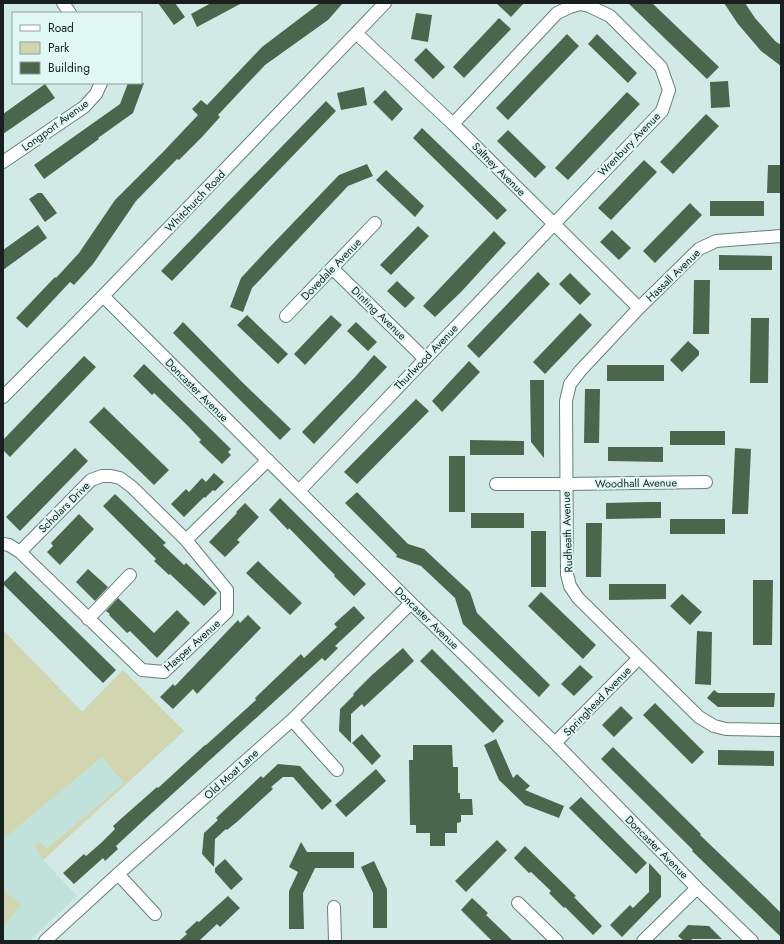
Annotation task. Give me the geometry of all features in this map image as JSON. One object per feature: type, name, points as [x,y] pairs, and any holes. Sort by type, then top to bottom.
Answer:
[{"type":"street","points":[[63,3],[69,12]]},
{"type":"street","name":"Whitchurch Road","points":[[3,397],[103,296],[357,34],[385,3]]},
{"type":"street","name":"Wrenbury Avenue","points":[[453,124],[557,13],[580,4],[589,6],[610,16],[661,67],[669,90],[662,111],[554,224]]},
{"type":"street","name":"Saltney Avenue","points":[[357,34],[453,124],[639,308]]},
{"type":"street","name":"Longport Avenue","points":[[3,162],[84,107],[96,94],[101,84]]},
{"type":"street","name":"Dovedale Avenue","points":[[286,316],[375,223]]},
{"type":"street","name":"Thurlwood Avenue","points":[[299,491],[554,224]]},
{"type":"street","name":"Hassall Avenue","points":[[639,308],[698,249],[716,241],[781,236]]},
{"type":"street","name":"Dinting Avenue","points":[[332,268],[425,359]]},
{"type":"street","name":"Doncaster Avenue","points":[[103,296],[411,603],[555,743],[697,888],[752,941]]},
{"type":"street","name":"Rudheath Avenue","points":[[639,308],[580,371],[570,384],[566,400],[567,574],[570,586],[578,598],[699,717],[714,726],[726,729],[781,730]]},
{"type":"street","points":[[186,540],[268,460]]},
{"type":"street","name":"Scholars Drive","points":[[20,552],[91,480],[102,476],[120,478],[132,487],[186,540]]},
{"type":"street","name":"Woodhall Avenue","points":[[496,484],[706,482]]},
{"type":"street","name":"Hasper Avenue","points":[[3,544],[9,545],[20,552],[142,670],[164,672],[227,612],[227,590],[186,540]]},
{"type":"street","points":[[88,619],[130,575]]},
{"type":"street","name":"Old Moat Lane","points":[[45,941],[118,874],[292,720],[411,603]]},
{"type":"street","name":"Springhead Avenue","points":[[555,743],[639,658]]},
{"type":"street","points":[[292,720],[337,770]]},
{"type":"street","points":[[118,874],[155,914]]},
{"type":"street","points":[[643,941],[697,888]]},
{"type":"street","points":[[518,903],[557,941]]},
{"type":"street","points":[[334,907],[335,941]]},
{"type":"shaded area","points":[[3,630],[82,712],[123,670],[184,731],[43,860],[77,896],[29,941],[3,941]]},
{"type":"green space","points":[[3,630],[82,712],[123,670],[184,731],[43,860],[35,845],[40,842],[47,849],[124,783],[102,757],[3,839]]},
{"type":"green space","points":[[3,890],[21,905],[3,927]]},
{"type":"building","points":[[158,3],[175,3],[185,17],[174,25]]},
{"type":"building","points":[[211,3],[242,3],[197,27],[191,14]]},
{"type":"building","points":[[320,3],[343,3],[328,20],[265,65],[218,115],[220,117],[202,137],[179,160],[177,159],[136,201],[93,264],[74,285],[70,282],[27,328],[16,318],[79,253],[115,200],[198,115],[192,109],[201,100],[207,105],[262,47]]},
{"type":"building","points":[[496,3],[524,3],[511,17]]},
{"type":"building","points":[[628,3],[652,3],[719,67],[707,79]]},
{"type":"building","points":[[724,3],[745,3],[755,18],[775,41],[781,45],[781,66],[761,51],[738,24]]},
{"type":"building","points":[[416,13],[432,15],[428,42],[411,39]]},
{"type":"building","points":[[499,18],[511,29],[464,78],[453,67]]},
{"type":"building","points":[[567,34],[579,46],[508,120],[496,108]]},
{"type":"building","points":[[597,34],[637,73],[628,83],[588,44]]},
{"type":"building","points":[[426,48],[445,67],[433,79],[414,60]]},
{"type":"building","points":[[728,81],[730,107],[711,108],[710,82]]},
{"type":"building","points":[[144,83],[133,113],[44,179],[34,165],[120,104],[128,84]]},
{"type":"building","points":[[45,84],[55,98],[3,134],[3,114]]},
{"type":"building","points":[[364,87],[367,105],[341,110],[337,93]]},
{"type":"building","points":[[385,90],[403,109],[392,121],[373,102]]},
{"type":"building","points":[[627,92],[640,104],[568,180],[555,168]]},
{"type":"building","points":[[326,101],[336,111],[172,281],[161,271]]},
{"type":"building","points":[[706,114],[719,126],[673,174],[660,162]]},
{"type":"building","points":[[422,128],[507,210],[497,220],[413,138]]},
{"type":"building","points":[[508,130],[546,167],[535,178],[497,141]]},
{"type":"building","points":[[644,160],[657,172],[611,220],[598,208]]},
{"type":"building","points":[[367,164],[373,176],[348,186],[252,288],[243,312],[230,307],[241,278],[266,251],[339,175]]},
{"type":"building","points":[[768,165],[781,165],[781,193],[767,193]]},
{"type":"building","points":[[386,170],[424,206],[415,217],[376,180]]},
{"type":"building","points":[[38,193],[42,193],[57,213],[45,222],[29,199]]},
{"type":"building","points":[[710,201],[764,201],[764,216],[710,216]]},
{"type":"building","points":[[690,203],[702,215],[655,263],[643,251]]},
{"type":"building","points":[[38,225],[47,238],[3,270],[3,250]]},
{"type":"building","points":[[418,226],[429,236],[391,275],[380,265]]},
{"type":"building","points":[[612,230],[631,248],[619,260],[600,242]]},
{"type":"building","points":[[494,231],[506,243],[461,292],[435,317],[423,306]]},
{"type":"building","points":[[719,255],[772,256],[772,270],[719,270]]},
{"type":"building","points":[[538,272],[550,284],[479,358],[467,346]]},
{"type":"building","points":[[570,273],[591,294],[580,305],[559,284]]},
{"type":"building","points":[[694,280],[710,280],[709,334],[693,334]]},
{"type":"building","points":[[397,281],[415,298],[405,308],[387,291]]},
{"type":"building","points":[[580,313],[592,325],[545,374],[533,362]]},
{"type":"building","points":[[247,315],[288,354],[278,364],[237,325]]},
{"type":"building","points":[[331,315],[342,325],[305,365],[294,354]]},
{"type":"building","points":[[751,318],[769,318],[768,383],[750,383]]},
{"type":"building","points":[[183,322],[291,429],[280,440],[173,333]]},
{"type":"building","points":[[356,322],[377,342],[368,351],[347,331]]},
{"type":"building","points":[[688,341],[699,351],[699,355],[682,372],[670,360]]},
{"type":"building","points":[[374,355],[387,367],[314,444],[302,432]]},
{"type":"building","points":[[84,356],[96,367],[10,457],[3,450],[3,440]]},
{"type":"building","points":[[469,361],[480,372],[442,412],[432,401]]},
{"type":"building","points":[[144,364],[231,449],[228,452],[231,455],[222,464],[199,442],[201,440],[188,426],[154,393],[152,395],[133,376]]},
{"type":"building","points":[[607,365],[664,365],[664,381],[607,381]]},
{"type":"building","points":[[530,380],[544,380],[544,458],[531,442]]},
{"type":"building","points":[[585,389],[600,389],[599,443],[584,443]]},
{"type":"building","points":[[416,399],[429,411],[357,484],[344,472]]},
{"type":"building","points":[[104,407],[169,470],[154,485],[89,422]]},
{"type":"building","points":[[670,431],[725,431],[725,445],[670,445]]},
{"type":"building","points":[[470,440],[524,441],[524,455],[470,455]]},
{"type":"building","points":[[608,447],[663,447],[663,462],[608,461]]},
{"type":"building","points":[[75,448],[88,461],[20,531],[6,517]]},
{"type":"building","points":[[735,448],[751,449],[748,514],[732,514]]},
{"type":"building","points":[[449,456],[465,456],[465,512],[449,512]]},
{"type":"building","points":[[214,473],[224,482],[215,491],[213,490],[205,498],[204,497],[184,517],[171,504],[186,489],[189,492],[202,478],[206,482]]},
{"type":"building","points":[[357,492],[408,544],[424,549],[470,592],[477,613],[550,685],[539,697],[463,624],[455,598],[421,566],[396,557],[397,555],[345,503]]},
{"type":"building","points":[[115,494],[166,543],[163,545],[184,565],[186,563],[217,593],[204,606],[154,561],[156,559],[103,506]]},
{"type":"building","points":[[280,498],[366,584],[354,596],[289,528],[288,530],[269,510]]},
{"type":"building","points":[[661,502],[661,518],[606,519],[606,503]]},
{"type":"building","points":[[245,503],[259,517],[237,540],[240,542],[225,557],[209,542]]},
{"type":"building","points":[[471,513],[524,513],[524,528],[471,528]]},
{"type":"building","points":[[79,514],[94,529],[60,565],[47,552],[53,546],[51,543]]},
{"type":"building","points":[[670,519],[725,519],[725,534],[670,534]]},
{"type":"building","points":[[586,523],[602,523],[601,577],[586,577]]},
{"type":"building","points":[[531,531],[546,531],[546,587],[531,587]]},
{"type":"building","points":[[258,561],[302,603],[290,615],[246,573]]},
{"type":"building","points":[[88,569],[108,587],[95,601],[76,582]]},
{"type":"building","points":[[15,571],[116,670],[103,683],[3,584]]},
{"type":"building","points":[[753,580],[773,580],[772,645],[753,645]]},
{"type":"building","points":[[609,584],[666,584],[666,599],[609,600]]},
{"type":"building","points":[[541,592],[596,645],[583,659],[528,606]]},
{"type":"building","points":[[682,594],[702,612],[690,625],[670,606]]},
{"type":"building","points":[[118,598],[154,633],[177,610],[190,623],[157,658],[130,631],[127,633],[106,611]]},
{"type":"building","points":[[354,606],[365,618],[335,646],[338,648],[325,661],[322,658],[116,846],[118,849],[105,861],[103,858],[74,884],[63,873],[84,854],[86,856],[101,843],[115,829],[113,826],[157,787],[158,788],[256,700],[255,698],[301,654],[304,658],[337,627],[334,624]]},
{"type":"building","points":[[248,615],[261,628],[197,694],[193,689],[173,709],[160,697],[173,684],[175,686],[238,620],[240,623]]},
{"type":"building","points":[[697,631],[712,632],[711,685],[695,684]]},
{"type":"building","points":[[403,648],[414,661],[364,707],[362,704],[351,714],[351,743],[339,731],[340,709],[372,675]]},
{"type":"building","points":[[432,649],[504,721],[493,733],[420,661]]},
{"type":"building","points":[[580,665],[593,677],[574,696],[561,684]]},
{"type":"building","points":[[714,690],[718,693],[775,693],[774,707],[718,707],[707,698]]},
{"type":"building","points":[[655,703],[704,752],[692,764],[643,715]]},
{"type":"building","points":[[621,706],[633,718],[614,737],[602,725]]},
{"type":"building","points":[[362,734],[381,756],[372,765],[352,743]]},
{"type":"building","points":[[496,739],[513,778],[517,774],[530,786],[525,790],[564,806],[559,818],[525,805],[499,780],[484,745]]},
{"type":"building","points":[[413,745],[452,745],[453,767],[458,767],[458,793],[460,793],[460,799],[472,799],[473,815],[461,815],[461,822],[457,823],[457,833],[445,833],[445,846],[430,846],[430,833],[416,833],[416,825],[410,825],[409,760],[413,760]]},
{"type":"building","points":[[613,747],[701,834],[700,835],[781,913],[781,937],[692,851],[693,850],[601,759]]},
{"type":"building","points":[[718,750],[774,751],[774,766],[718,765]]},
{"type":"building","points":[[278,764],[300,766],[332,801],[322,810],[293,777],[283,777],[271,787],[273,789],[238,821],[215,839],[214,867],[202,854],[204,833],[218,820],[216,818],[261,776],[263,778]]},
{"type":"building","points":[[376,769],[386,781],[346,817],[335,805]]},
{"type":"building","points":[[581,797],[647,863],[636,874],[569,808]]},
{"type":"building","points":[[497,840],[507,850],[466,892],[455,881]]},
{"type":"building","points":[[301,842],[307,852],[354,852],[354,868],[315,868],[303,893],[304,929],[289,929],[289,891],[298,872],[289,867]]},
{"type":"building","points":[[525,846],[576,896],[574,897],[602,926],[593,935],[549,893],[551,891],[531,872],[529,873],[514,858]]},
{"type":"building","points":[[225,859],[243,879],[231,890],[215,872],[215,868]]},
{"type":"building","points":[[374,861],[387,889],[387,928],[373,928],[373,893],[361,867]]},
{"type":"building","points":[[649,863],[661,876],[661,897],[622,937],[610,925],[630,905],[633,908],[649,892]]},
{"type":"building","points":[[228,896],[240,908],[220,927],[217,924],[199,941],[179,941],[187,934],[185,932],[197,921],[199,922]]},
{"type":"building","points":[[472,898],[488,913],[486,915],[513,941],[492,941],[461,910]]},
{"type":"building","points":[[688,925],[709,926],[722,939],[692,939],[691,941],[684,941],[678,936]]}]
